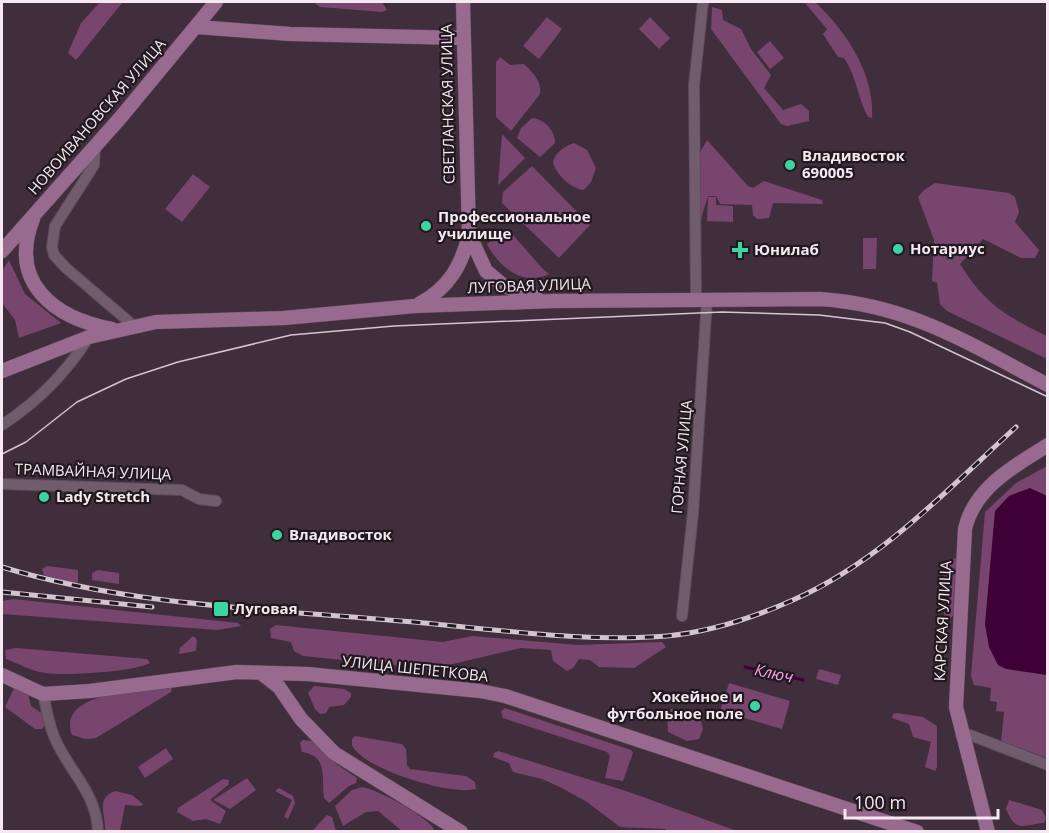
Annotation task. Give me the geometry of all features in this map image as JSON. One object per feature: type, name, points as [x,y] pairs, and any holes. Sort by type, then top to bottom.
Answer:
[{"type":"main road","name":"НОВОИВАНОВСКАЯ УЛИЦА","points":[[2,251],[95,147],[216,2]]},
{"type":"main road","name":"СВЕТЛАНСКАЯ УЛИЦА","points":[[463,2],[470,234],[486,271],[504,286],[527,296],[554,300]]},
{"type":"main road","points":[[197,27],[290,34],[464,38]]},
{"type":"main road","points":[[36,212],[25,247],[28,271],[33,282],[52,305],[75,318],[118,330]]},
{"type":"main road","points":[[415,306],[435,295],[452,278],[465,253],[470,234]]},
{"type":"main road","name":"ЛУГОВАЯ УЛИЦА","points":[[2,371],[27,359],[89,337],[156,322],[287,318],[415,306],[554,300],[820,299],[873,305],[927,322],[1047,385]]},
{"type":"main road","points":[[2,360],[27,359]]},
{"type":"main road","name":"КАРСКАЯ УЛИЦА","points":[[988,831],[961,735],[956,707],[956,678],[968,517],[974,505],[992,483],[1047,445]]},
{"type":"main road","name":"УЛИЦА ШЕПЕТКОВА","points":[[2,675],[43,694],[90,691],[222,673],[299,674],[471,690],[505,696],[917,831]]},
{"type":"main road","points":[[259,673],[279,687],[291,706],[322,741],[347,763],[458,831]]},
{"type":"main road","points":[[291,706],[287,687],[290,679],[299,674]]},
{"type":"street","name":"ГОРНАЯ УЛИЦА","points":[[681,616],[693,513],[707,336],[702,300],[693,85],[703,2]]},
{"type":"street","points":[[95,147],[94,165],[55,226],[52,247],[54,255],[66,268],[134,326]]},
{"type":"street","points":[[2,424],[43,396],[75,358],[89,337]]},
{"type":"street","name":"ТРАМВАЙНАЯ УЛИЦА","points":[[2,484],[182,490],[199,499],[216,501]]},
{"type":"street","points":[[43,694],[57,743],[89,794],[98,831]]},
{"type":"street","points":[[961,735],[970,735],[1047,765]]},
{"type":"shaded area","points":[[100,2],[122,3],[76,60],[68,53],[81,23]]},
{"type":"shaded area","points":[[313,2],[382,2],[387,10],[382,12],[320,7]]},
{"type":"shaded area","points":[[804,2],[815,2],[837,26],[856,54],[869,85],[872,118],[868,117],[864,110],[844,58],[838,57],[823,34],[827,29]]},
{"type":"shaded area","points":[[712,7],[722,10],[723,20],[741,29],[751,49],[771,75],[764,88],[783,110],[801,104],[809,111],[809,121],[787,126],[781,124],[711,29]]},
{"type":"shaded area","points":[[547,17],[562,29],[539,59],[523,46]]},
{"type":"shaded area","points":[[650,17],[670,38],[659,49],[639,29]]},
{"type":"shaded area","points":[[770,41],[784,58],[770,69],[757,52]]},
{"type":"shaded area","points":[[500,57],[510,65],[524,64],[540,85],[540,94],[511,131],[496,117],[496,62]]},
{"type":"shaded area","points":[[532,118],[548,126],[554,134],[555,143],[540,157],[517,138],[521,128]]},
{"type":"shaded area","points":[[502,134],[525,158],[498,185]]},
{"type":"shaded area","points":[[707,140],[748,186],[753,188],[764,181],[822,200],[823,204],[773,203],[769,218],[757,219],[753,215],[752,205],[720,204],[716,196],[708,196],[701,219],[699,154]]},
{"type":"shaded area","points":[[574,143],[587,150],[596,168],[591,182],[584,190],[565,181],[553,163],[560,150]]},
{"type":"shaded area","points":[[532,166],[590,225],[559,258],[502,203],[503,192]]},
{"type":"shaded area","points":[[193,174],[210,187],[182,222],[165,209]]},
{"type":"shaded area","points":[[935,183],[1009,193],[1015,197],[1019,212],[1015,222],[1039,250],[1035,258],[1021,258],[983,239],[960,264],[978,289],[998,308],[1047,336],[1047,359],[947,311],[940,304],[937,283],[932,281],[934,240],[918,197]]},
{"type":"shaded area","points":[[708,197],[716,197],[716,205],[733,206],[733,222],[707,221]]},
{"type":"shaded area","points":[[507,228],[549,274],[529,278],[504,267],[487,244]]},
{"type":"shaded area","points":[[863,238],[877,238],[876,269],[863,269]]},
{"type":"shaded area","points":[[9,260],[25,294],[61,323],[19,338],[15,320],[2,303],[2,271]]},
{"type":"shaded area","points":[[1047,466],[1047,758],[1001,741],[1004,712],[996,711],[997,702],[990,701],[991,688],[974,685],[971,676],[985,512],[1016,483]]},
{"type":"shaded area","points":[[1030,488],[1047,496],[1047,675],[1006,669],[998,665],[989,647],[985,624],[995,511],[1009,496]]},
{"type":"shaded area","points":[[954,558],[957,559],[954,614],[950,619],[944,615],[948,579],[941,574]]},
{"type":"shaded area","points":[[47,566],[78,570],[78,582],[74,584],[44,575],[42,569]]},
{"type":"shaded area","points":[[98,570],[119,573],[119,584],[92,580],[92,573]]},
{"type":"shaded area","points":[[13,599],[238,623],[241,626],[217,630],[2,614],[2,601]]},
{"type":"shaded area","points":[[276,625],[443,642],[472,636],[577,645],[662,642],[666,647],[634,668],[599,667],[590,660],[579,659],[573,668],[567,671],[553,661],[551,650],[521,648],[432,669],[303,656],[294,651],[291,642],[271,638],[270,629]]},
{"type":"shaded area","points":[[193,636],[197,639],[196,651],[179,654],[180,648]]},
{"type":"shaded area","points":[[16,648],[147,659],[150,663],[130,669],[99,672],[45,673],[6,659],[5,650]]},
{"type":"shaded area","points":[[819,669],[841,675],[838,685],[816,679]]},
{"type":"shaded area","name":"Хокейное и футбольное поле","points":[[729,683],[790,701],[782,729],[720,711]]},
{"type":"shaded area","points":[[314,686],[344,689],[351,693],[351,697],[344,705],[329,707],[326,713],[320,714],[315,709],[308,693]]},
{"type":"shaded area","points":[[14,688],[28,694],[31,706],[43,714],[46,724],[42,729],[35,729],[5,707]]},
{"type":"shaded area","points":[[172,688],[171,692],[96,738],[86,739],[72,735],[71,720],[77,710],[89,702],[123,692]]},
{"type":"shaded area","points":[[505,708],[631,750],[633,753],[623,781],[605,778],[610,756],[607,752],[503,718],[501,711]]},
{"type":"shaded area","points":[[671,709],[678,709],[700,717],[703,729],[699,739],[687,741],[668,732],[667,715]]},
{"type":"shaded area","points":[[893,714],[923,717],[937,726],[937,767],[935,771],[925,767],[931,742],[913,737],[909,724],[892,718]]},
{"type":"shaded area","points":[[355,736],[402,744],[406,749],[407,765],[410,769],[466,776],[475,782],[476,789],[447,788],[408,779],[389,771],[359,754],[352,745],[352,739]]},
{"type":"shaded area","points":[[303,740],[312,741],[335,763],[357,778],[356,783],[329,803],[324,798],[320,763],[311,754],[302,752],[300,743]]},
{"type":"shaded area","points":[[166,748],[173,759],[145,778],[138,767]]},
{"type":"shaded area","points":[[498,751],[629,792],[737,831],[668,832],[665,829],[620,827],[587,802],[560,787],[542,779],[513,772],[509,763],[493,757]]},
{"type":"shaded area","points":[[247,778],[256,790],[230,809],[213,800]]},
{"type":"shaded area","points":[[223,779],[229,780],[228,785],[210,800],[226,811],[220,824],[206,819],[193,821],[177,812],[178,808]]},
{"type":"shaded area","points":[[362,787],[402,804],[424,818],[435,831],[402,831],[378,811],[366,812],[343,826],[335,806],[352,790]]},
{"type":"shaded area","points":[[279,788],[293,796],[295,803],[288,819],[284,817],[292,800],[275,791]]},
{"type":"shaded area","points":[[115,791],[132,795],[143,804],[141,806],[125,805],[120,831],[105,831],[103,803],[109,794]]},
{"type":"shaded area","points":[[1009,800],[1042,810],[1046,818],[1044,823],[1017,825],[1006,809]]},
{"type":"shaded area","points":[[327,815],[332,817],[336,831],[312,831]]},
{"type":"waterway","name":"Ключ","points":[[745,667],[803,680]]},
{"type":"tram line","points":[[2,454],[26,442],[77,402],[126,379],[178,362],[291,335],[394,326],[722,312],[819,315],[885,323],[910,332],[1048,397]]},
{"type":"railway","points":[[2,567],[100,590],[250,609],[601,638],[683,634],[748,618],[793,600],[855,566],[911,523],[1016,427]]},
{"type":"railway","points":[[2,592],[152,607]]},
{"type":"place","name":"Владивосток 690005","points":[[790,165]]},
{"type":"place","name":"Профессиональное училище","points":[[426,226]]},
{"type":"place","name":"Нотариус","points":[[898,249]]},
{"type":"place","name":"Юнилаб","points":[[740,250]]},
{"type":"place","name":"Lady Stretch","points":[[44,497]]},
{"type":"place","name":"Владивосток","points":[[277,535]]},
{"type":"place","name":"Луговая","points":[[221,609]]},
{"type":"place","name":"Хокейное и футбольное поле","points":[[755,706]]}]
